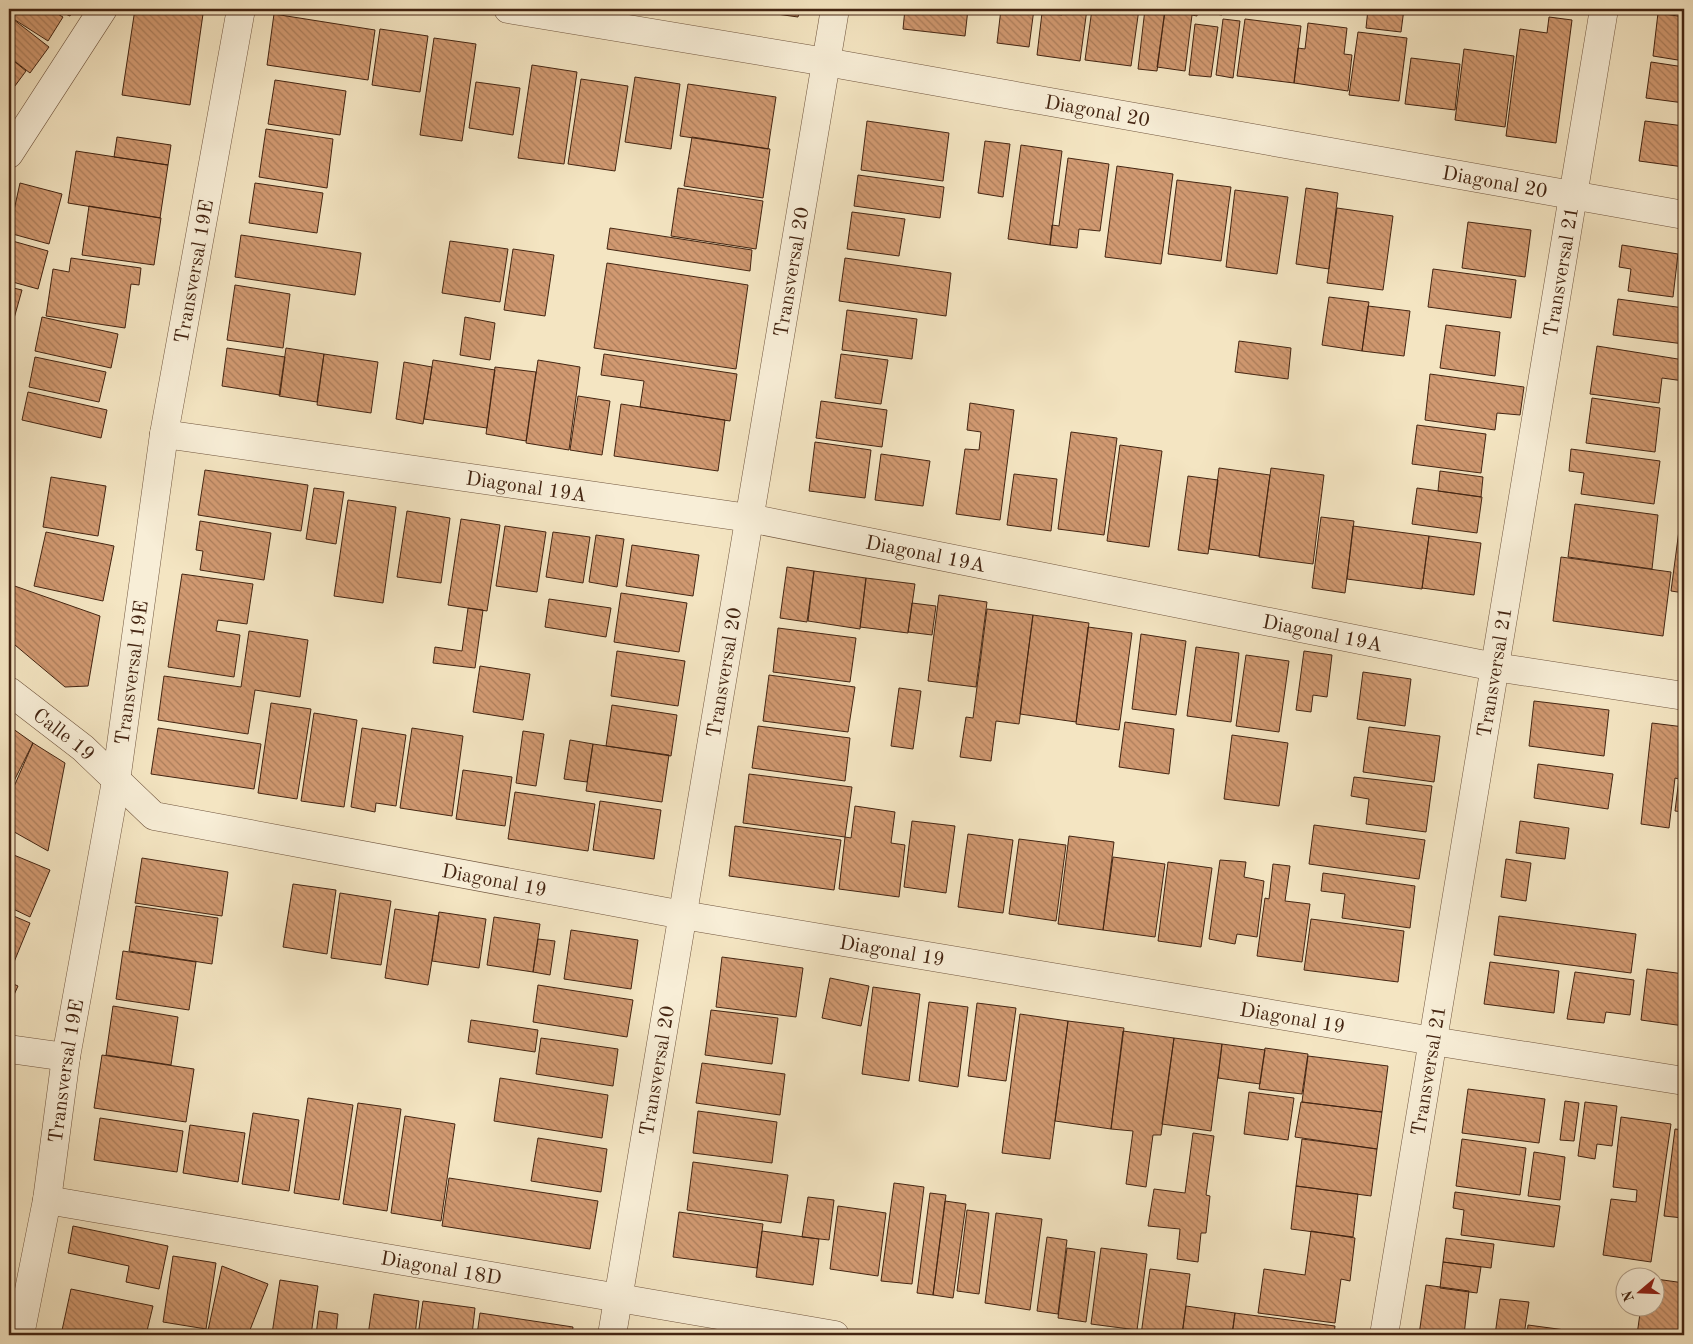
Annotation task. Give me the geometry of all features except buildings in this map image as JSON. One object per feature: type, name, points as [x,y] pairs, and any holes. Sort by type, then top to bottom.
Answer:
[{"type":"street","points":[[9,154],[103,9]]},
{"type":"street","name":"Transversal 19E","points":[[20,1335],[47,1200],[66,1057],[116,781],[164,434],[241,9]]},
{"type":"street","name":"Diagonal 20","points":[[508,9],[826,62],[1684,215]]},
{"type":"street","name":"Transversal 20","points":[[612,1335],[834,9]]},
{"type":"street","name":"Transversal 21","points":[[1384,1335],[1604,9]]},
{"type":"street","name":"Diagonal 19A","points":[[164,434],[749,518],[1495,667],[1684,696]]},
{"type":"street","name":"Calle 19","points":[[9,690],[83,748],[116,781]]},
{"type":"street","name":"Diagonal 19","points":[[116,781],[154,816],[683,915],[1433,1041],[1684,1081]]},
{"type":"street","points":[[9,1049],[66,1057]]},
{"type":"street","name":"Diagonal 18D","points":[[47,1200],[835,1335]]}]
